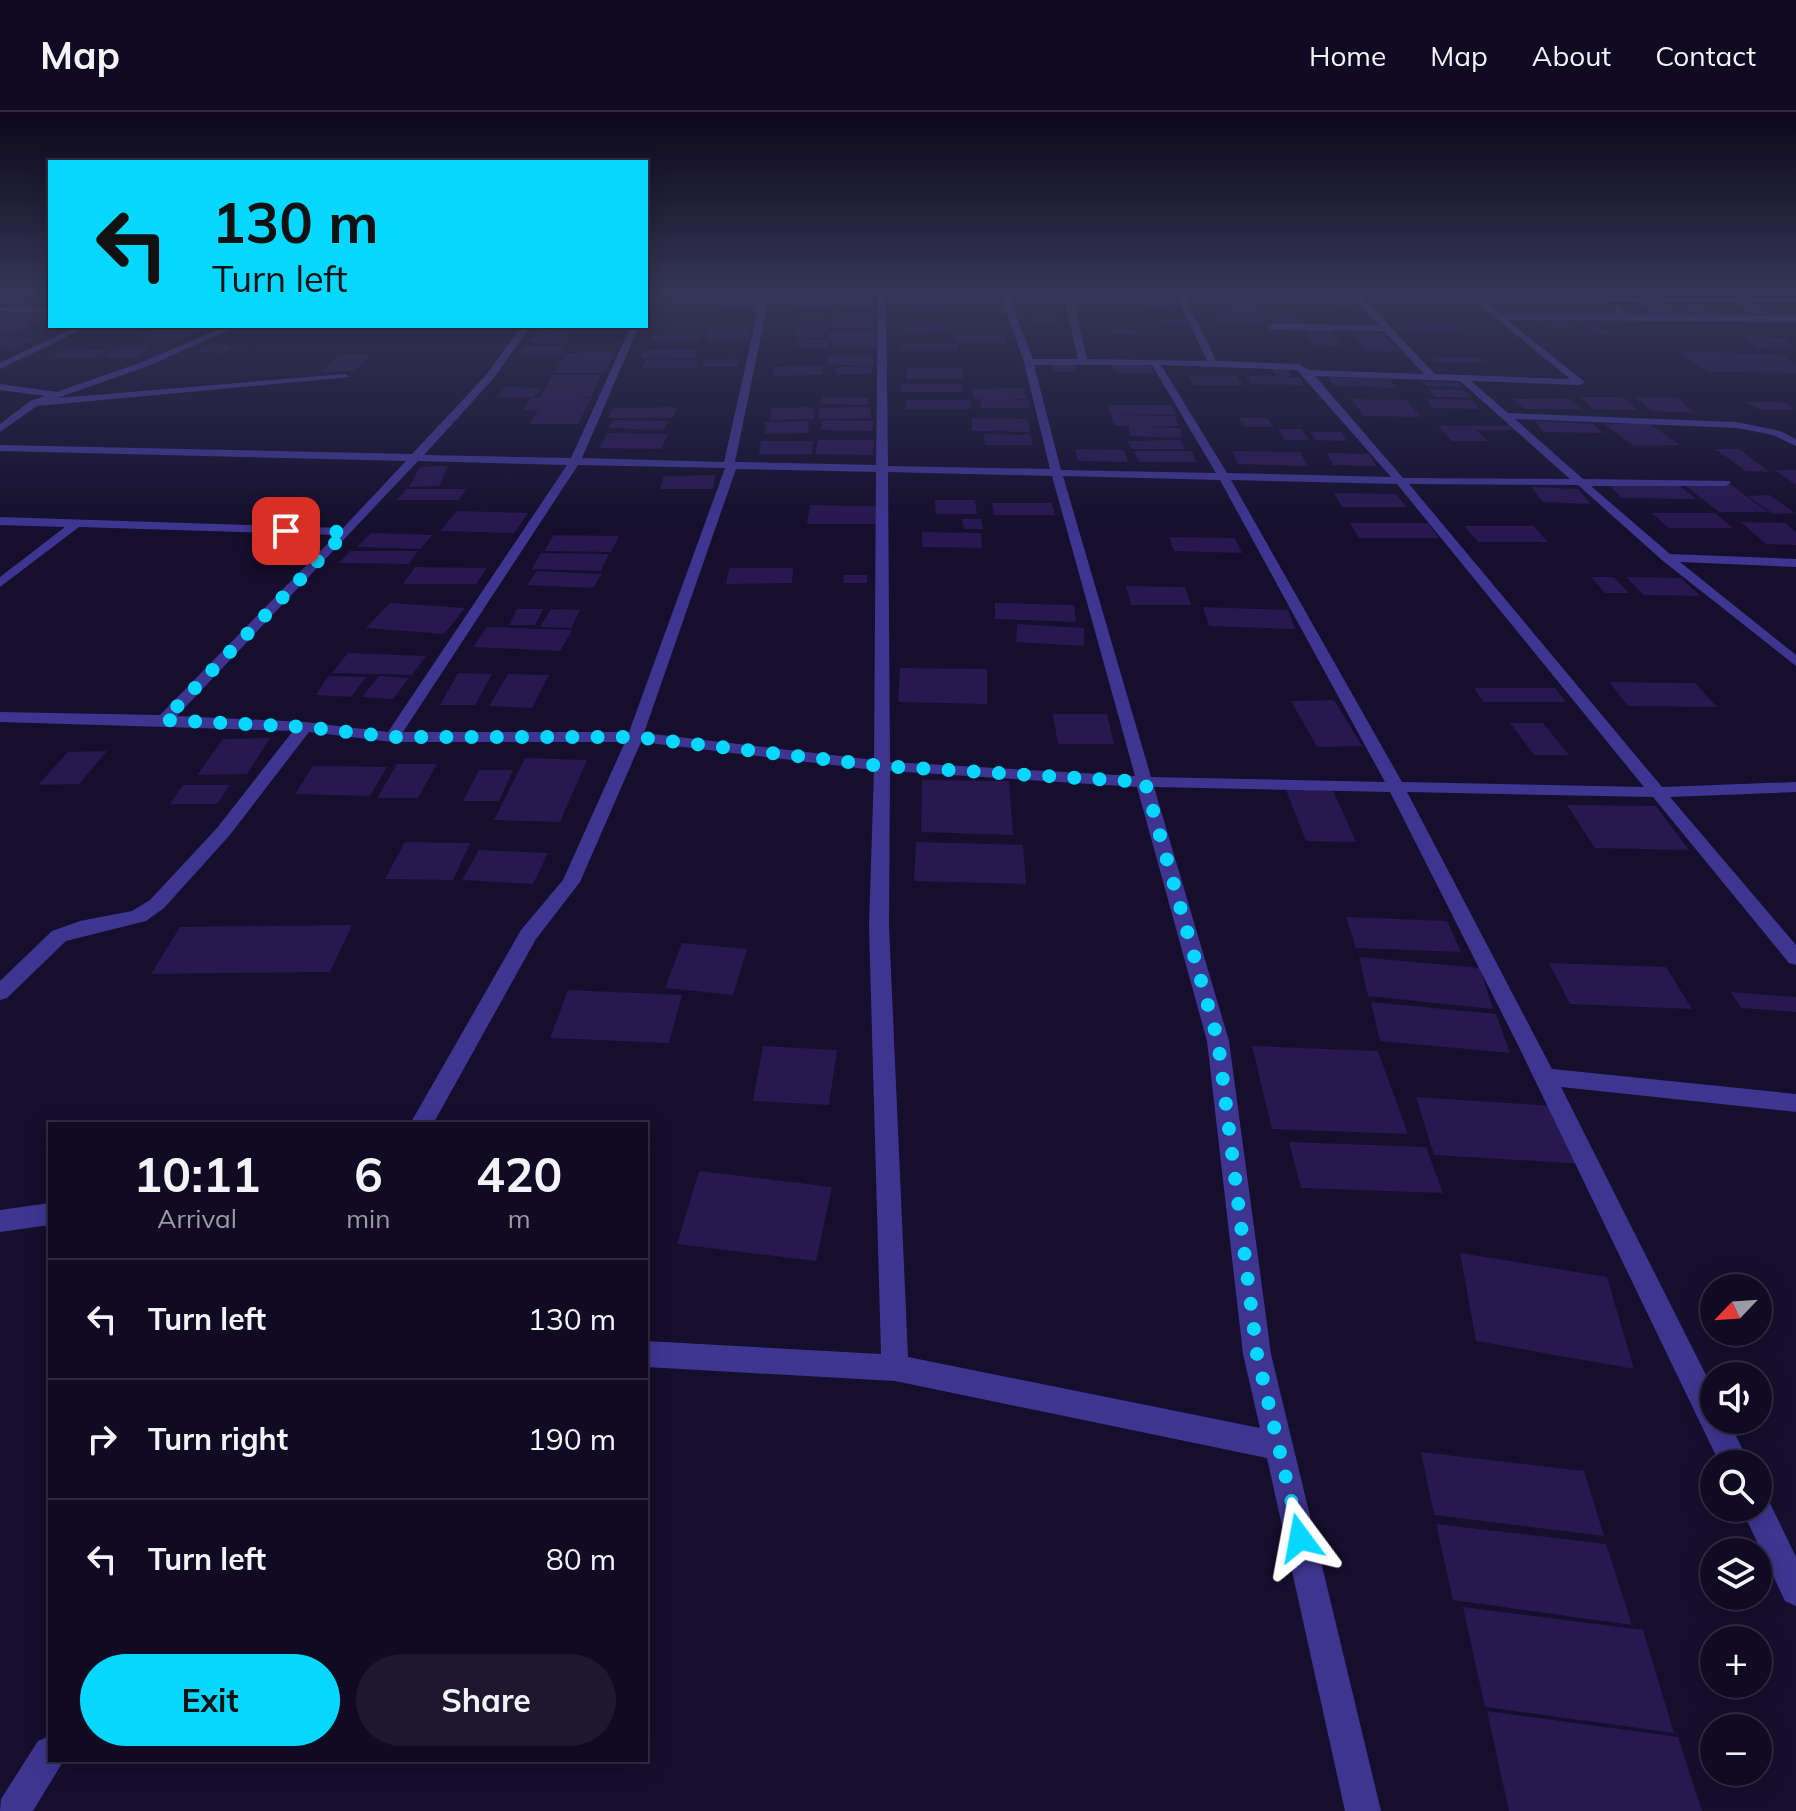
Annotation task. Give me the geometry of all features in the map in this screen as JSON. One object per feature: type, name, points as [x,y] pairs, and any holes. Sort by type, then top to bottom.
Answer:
[{"type":"street","points":[[0,429],[34,403],[125,371]]},
{"type":"street","points":[[164,720],[346,532],[494,371]]},
{"type":"street","points":[[392,737],[574,463],[615,371]]},
{"type":"street","points":[[422,1122],[528,935],[571,882],[635,737],[731,467],[729,459],[748,371]]},
{"type":"street","points":[[882,371],[879,926],[895,1368]]},
{"type":"street","points":[[1031,371],[1057,474],[1218,1041],[1257,1354],[1363,1811]]},
{"type":"street","points":[[1161,371],[1225,477],[1395,787],[1547,1077],[1728,1450]]},
{"type":"street","points":[[1427,371],[1433,378]]},
{"type":"street","points":[[1307,373],[1580,382],[1567,371]]},
{"type":"street","points":[[1307,373],[1403,481],[1654,792],[1796,958]]},
{"type":"street","points":[[34,403],[345,377]]},
{"type":"street","points":[[1463,379],[1667,558],[1796,662]]},
{"type":"street","points":[[0,387],[58,395]]},
{"type":"street","points":[[1505,416],[1737,425],[1776,433],[1796,443]]},
{"type":"street","points":[[0,448],[1057,474],[1725,483]]},
{"type":"street","points":[[0,521],[74,526],[346,532]]},
{"type":"street","points":[[0,583],[74,526]]},
{"type":"street","points":[[1667,558],[1796,563]]},
{"type":"street","points":[[0,717],[305,727],[392,737],[635,737],[882,766],[1145,782],[1654,792],[1796,787]]},
{"type":"street","points":[[0,993],[59,936],[80,928],[139,916],[157,904],[223,832],[305,727]]},
{"type":"street","points":[[1547,1077],[1796,1103]]},
{"type":"street","points":[[0,1221],[48,1214]]},
{"type":"street","points":[[648,1354],[895,1368],[1279,1446]]},
{"type":"street","points":[[1763,1522],[1796,1590]]},
{"type":"street","points":[[13,1811],[48,1756]]},
{"type":"building","points":[[555,371],[605,371],[604,373]]},
{"type":"building","points":[[774,371],[823,371],[823,375],[774,376]]},
{"type":"building","points":[[836,371],[872,371],[872,374],[836,375]]},
{"type":"building","points":[[906,371],[962,371],[963,379],[906,379]]},
{"type":"building","points":[[1113,371],[1154,373],[1114,373]]},
{"type":"building","points":[[1273,371],[1289,371],[1291,376],[1281,377],[1300,377],[1304,385],[1250,384],[1247,376],[1276,376]]},
{"type":"building","points":[[1796,371],[1796,373],[1708,372]]},
{"type":"building","points":[[553,375],[601,375],[591,397],[574,397],[592,398],[578,424],[530,424],[538,410],[523,410],[531,398],[542,398],[539,397]]},
{"type":"building","points":[[1189,376],[1237,376],[1243,385],[1194,385]]},
{"type":"building","points":[[1328,377],[1389,379],[1396,388],[1334,386]]},
{"type":"building","points":[[1421,381],[1457,382],[1461,387],[1426,386]]},
{"type":"building","points":[[900,384],[961,384],[963,392],[901,392]]},
{"type":"building","points":[[505,387],[542,388],[534,397],[497,397]]},
{"type":"building","points":[[1023,388],[1027,399],[983,401],[1028,400],[1030,408],[981,408],[980,399],[974,399],[971,389]]},
{"type":"building","points":[[1428,389],[1463,390],[1470,397],[1435,397]]},
{"type":"building","points":[[822,397],[868,398],[867,405],[820,404]]},
{"type":"building","points":[[1580,397],[1622,397],[1638,410],[1594,409]]},
{"type":"building","points":[[1635,397],[1678,398],[1695,413],[1651,411]]},
{"type":"building","points":[[1351,399],[1406,400],[1421,417],[1364,416]]},
{"type":"building","points":[[1426,399],[1472,400],[1479,409],[1432,408]]},
{"type":"building","points":[[1513,399],[1569,399],[1582,409],[1525,409]]},
{"type":"building","points":[[906,400],[970,400],[971,409],[906,409]]},
{"type":"building","points":[[1747,402],[1783,402],[1796,410],[1760,410]]},
{"type":"building","points":[[1108,405],[1171,405],[1176,414],[1118,415],[1175,416],[1179,426],[1145,427],[1180,428],[1182,438],[1129,436],[1129,426],[1115,426]]},
{"type":"building","points":[[677,407],[673,418],[608,418],[613,408]]},
{"type":"building","points":[[813,407],[814,419],[771,420],[771,408]]},
{"type":"building","points":[[870,407],[871,418],[819,419],[819,408]]},
{"type":"building","points":[[972,418],[1028,419],[1030,432],[972,431]]},
{"type":"building","points":[[1238,418],[1267,418],[1273,427],[1244,427]]},
{"type":"building","points":[[614,420],[668,421],[663,430],[608,428]]},
{"type":"building","points":[[823,420],[874,421],[872,431],[821,430]]},
{"type":"building","points":[[808,421],[809,433],[765,434],[765,422]]},
{"type":"building","points":[[1535,421],[1592,423],[1603,433],[1544,432]]},
{"type":"building","points":[[1648,423],[1680,445],[1634,446],[1604,424]]},
{"type":"building","points":[[1438,426],[1510,426],[1514,430],[1476,430],[1488,441],[1452,441]]},
{"type":"building","points":[[1278,429],[1302,429],[1309,440],[1285,440]]},
{"type":"building","points":[[1310,432],[1341,432],[1347,441],[1316,440]]},
{"type":"building","points":[[607,433],[668,434],[661,449],[599,448]]},
{"type":"building","points":[[983,434],[1030,435],[1033,445],[985,445]]},
{"type":"building","points":[[818,440],[874,440],[873,455],[815,454]]},
{"type":"building","points":[[1180,440],[1185,449],[1132,449],[1127,441]]},
{"type":"building","points":[[761,441],[813,441],[812,454],[759,454]]},
{"type":"building","points":[[1075,449],[1124,450],[1128,462],[1078,461]]},
{"type":"building","points":[[1715,449],[1739,449],[1770,472],[1746,471]]},
{"type":"building","points":[[1134,451],[1192,451],[1197,462],[1139,462]]},
{"type":"building","points":[[1232,451],[1300,452],[1308,466],[1238,464]]},
{"type":"building","points":[[1327,453],[1369,454],[1376,466],[1333,465]]},
{"type":"building","points":[[448,466],[439,486],[409,487],[420,467]]},
{"type":"building","points":[[1775,470],[1796,470],[1796,485]]},
{"type":"building","points":[[716,475],[713,489],[660,489],[664,476]]},
{"type":"building","points":[[1608,484],[1680,486],[1696,499],[1622,498]]},
{"type":"building","points":[[1683,484],[1730,484],[1768,512],[1719,512]]},
{"type":"building","points":[[1531,487],[1578,489],[1591,504],[1543,502]]},
{"type":"building","points":[[406,489],[466,489],[459,500],[397,500]]},
{"type":"building","points":[[1334,493],[1396,494],[1406,507],[1342,507]]},
{"type":"building","points":[[1769,495],[1795,513],[1773,514],[1748,496]]},
{"type":"building","points":[[935,500],[975,500],[977,514],[936,514]]},
{"type":"building","points":[[992,503],[1052,503],[1055,515],[994,515]]},
{"type":"building","points":[[810,505],[880,506],[880,524],[807,524]]},
{"type":"building","points":[[457,511],[528,513],[514,533],[440,531]]},
{"type":"building","points":[[1652,513],[1715,513],[1733,528],[1669,528]]},
{"type":"building","points":[[962,519],[981,519],[983,529],[964,529]]},
{"type":"building","points":[[1741,522],[1786,523],[1796,532],[1796,545],[1766,544]]},
{"type":"building","points":[[1350,523],[1428,523],[1439,538],[1359,538]]},
{"type":"building","points":[[1464,526],[1533,526],[1548,542],[1478,542]]},
{"type":"building","points":[[922,532],[981,533],[982,548],[922,547]]},
{"type":"building","points":[[371,533],[433,535],[420,549],[357,547]]},
{"type":"building","points":[[554,535],[619,536],[611,552],[544,551]]},
{"type":"building","points":[[1169,537],[1235,538],[1242,553],[1174,551]]},
{"type":"building","points":[[350,551],[418,551],[409,564],[339,563]]},
{"type":"building","points":[[541,553],[609,554],[601,571],[532,569]]},
{"type":"building","points":[[415,567],[487,568],[476,584],[403,584]]},
{"type":"building","points":[[729,568],[793,568],[792,583],[726,584]]},
{"type":"building","points":[[537,571],[602,574],[593,588],[527,585]]},
{"type":"building","points":[[844,575],[867,575],[867,583],[843,583]]},
{"type":"building","points":[[1591,577],[1614,577],[1629,593],[1605,593]]},
{"type":"building","points":[[1626,577],[1681,578],[1700,596],[1644,595]]},
{"type":"building","points":[[1126,586],[1185,587],[1191,605],[1131,605]]},
{"type":"building","points":[[390,603],[465,608],[444,634],[366,628]]},
{"type":"building","points":[[995,603],[1074,605],[1076,622],[995,619]]},
{"type":"building","points":[[1203,607],[1288,610],[1295,629],[1209,626]]},
{"type":"building","points":[[517,609],[543,609],[535,625],[509,625]]},
{"type":"building","points":[[551,609],[580,610],[571,628],[540,627]]},
{"type":"building","points":[[1017,624],[1084,628],[1084,646],[1016,642]]},
{"type":"building","points":[[487,627],[572,630],[560,651],[473,647]]},
{"type":"building","points":[[348,653],[426,656],[412,675],[332,673]]},
{"type":"building","points":[[900,668],[987,669],[987,704],[898,702]]},
{"type":"building","points":[[458,673],[492,674],[475,705],[440,705]]},
{"type":"building","points":[[508,674],[549,675],[532,708],[489,706]]},
{"type":"building","points":[[328,676],[366,677],[351,697],[316,695]]},
{"type":"building","points":[[379,676],[409,678],[393,699],[362,697]]},
{"type":"building","points":[[1609,682],[1695,683],[1717,707],[1628,706]]},
{"type":"building","points":[[1474,688],[1555,688],[1566,702],[1483,702]]},
{"type":"building","points":[[1334,700],[1362,746],[1317,747],[1291,701]]},
{"type":"building","points":[[1053,714],[1107,714],[1114,744],[1058,744]]},
{"type":"building","points":[[1510,723],[1543,723],[1569,755],[1534,755]]},
{"type":"building","points":[[270,738],[247,774],[197,775],[223,739]]},
{"type":"building","points":[[107,751],[79,784],[38,785],[68,752]]},
{"type":"building","points":[[525,758],[587,760],[560,822],[494,820]]},
{"type":"building","points":[[397,764],[437,764],[418,798],[377,798]]},
{"type":"building","points":[[313,766],[387,767],[370,796],[295,794]]},
{"type":"building","points":[[479,770],[513,770],[499,801],[463,801]]},
{"type":"building","points":[[922,780],[1009,781],[1013,835],[921,832]]},
{"type":"building","points":[[183,785],[230,785],[217,804],[170,804]]},
{"type":"building","points":[[1284,785],[1331,786],[1356,842],[1306,841]]},
{"type":"building","points":[[1567,805],[1656,806],[1689,850],[1595,848]]},
{"type":"building","points":[[405,842],[470,843],[453,880],[385,879]]},
{"type":"building","points":[[916,842],[1023,845],[1026,884],[914,881]]},
{"type":"building","points":[[479,850],[548,853],[533,884],[462,880]]},
{"type":"building","points":[[1346,917],[1447,921],[1461,952],[1356,948]]},
{"type":"building","points":[[352,925],[330,972],[151,974],[180,927]]},
{"type":"building","points":[[682,943],[747,949],[733,995],[665,988]]},
{"type":"building","points":[[1359,957],[1480,968],[1493,1009],[1368,996]]},
{"type":"building","points":[[1549,963],[1666,967],[1692,1009],[1570,1004]]},
{"type":"building","points":[[568,990],[682,995],[669,1043],[550,1038]]},
{"type":"building","points":[[1731,992],[1796,997],[1796,1012],[1741,1008]]},
{"type":"building","points":[[1371,1002],[1496,1014],[1510,1053],[1380,1041]]},
{"type":"building","points":[[763,1046],[837,1050],[829,1105],[753,1101]]},
{"type":"building","points":[[1252,1046],[1378,1051],[1408,1134],[1272,1129]]},
{"type":"building","points":[[1416,1097],[1554,1106],[1585,1164],[1434,1155]]},
{"type":"building","points":[[1289,1142],[1426,1147],[1443,1193],[1301,1188]]},
{"type":"building","points":[[699,1171],[832,1187],[816,1261],[677,1244]]},
{"type":"building","points":[[1460,1253],[1607,1277],[1634,1369],[1476,1341]]},
{"type":"building","points":[[1421,1452],[1584,1471],[1604,1536],[1434,1515]]},
{"type":"building","points":[[1436,1524],[1606,1544],[1632,1625],[1453,1600]]},
{"type":"building","points":[[1463,1607],[1643,1630],[1674,1733],[1485,1707]]},
{"type":"building","points":[[1487,1711],[1678,1737],[1702,1811],[1509,1811]]},
{"type":"route","points":[[286,531],[346,532],[164,720],[305,727],[392,737],[635,737],[882,766],[1145,782],[1218,1041],[1257,1354],[1300,1538]]}]
